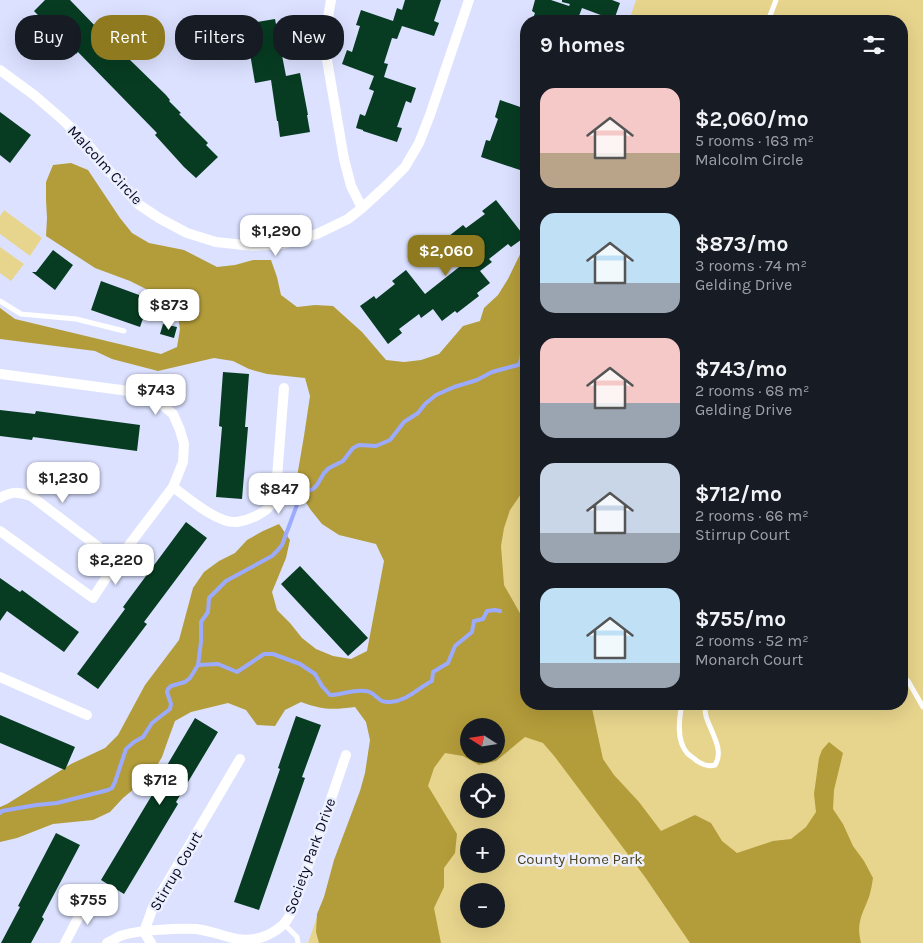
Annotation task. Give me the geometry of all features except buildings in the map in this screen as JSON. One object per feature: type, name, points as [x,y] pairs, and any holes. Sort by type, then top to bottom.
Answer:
[{"type":"street","points":[[331,0],[325,34],[326,54],[344,159],[351,186],[362,208]]},
{"type":"street","name":"Malcolm Circle","points":[[0,70],[63,120],[90,147],[138,204],[160,218],[187,232],[216,242],[253,246],[283,244],[317,234],[348,219],[387,185],[404,167],[419,143],[430,115],[469,0]]},
{"type":"street","points":[[0,374],[144,393],[173,414],[184,444],[184,462],[173,487],[117,561],[93,598],[0,531]]},
{"type":"street","points":[[173,487],[209,513],[223,519],[236,522],[263,513],[273,503],[276,490],[284,388]]},
{"type":"street","points":[[0,498],[7,494],[18,492],[31,496],[117,561]]},
{"type":"street","points":[[0,677],[87,715]]},
{"type":"street","name":"Society Park Drive","points":[[107,943],[122,936],[172,929],[196,929],[219,938],[255,940],[268,935],[284,924],[297,898],[346,755]]},
{"type":"street","name":"Stirrup Court","points":[[144,932],[153,908],[240,759]]},
{"type":"street","points":[[65,943],[89,896]]},
{"type":"street","points":[[144,932],[151,943]]},
{"type":"lane","points":[[770,15],[776,0]]},
{"type":"lane","points":[[0,301],[21,314],[76,319],[124,330]]},
{"type":"lane","points":[[908,682],[923,707]]},
{"type":"lane","points":[[681,710],[679,732],[687,753],[701,764],[709,766],[715,765],[718,760],[718,752],[716,740],[706,716],[706,710]]},
{"type":"lane","points":[[284,924],[297,937],[298,943]]},
{"type":"green space","name":"County Home Park","points":[[636,0],[923,0],[923,943],[308,943],[520,333],[520,710],[908,710],[908,15],[631,15]]},
{"type":"green space","points":[[4,210],[42,238],[30,256],[0,234],[0,216]]},
{"type":"green space","points":[[0,247],[24,264],[11,281],[0,273]]},
{"type":"shaded area","points":[[71,163],[88,170],[132,233],[149,243],[184,250],[217,267],[253,260],[271,260],[281,295],[297,307],[333,306],[362,332],[386,360],[404,362],[421,360],[439,354],[463,326],[480,321],[484,308],[498,295],[520,254],[520,495],[510,510],[501,546],[504,585],[520,613],[520,710],[592,710],[603,759],[661,831],[695,815],[711,823],[722,841],[737,853],[773,841],[791,839],[806,827],[816,812],[814,794],[819,758],[822,750],[829,742],[843,753],[834,790],[833,809],[873,878],[870,895],[859,924],[861,943],[690,943],[645,877],[543,743],[525,737],[505,754],[505,718],[460,718],[460,756],[445,753],[434,768],[428,786],[457,834],[455,853],[444,868],[444,887],[434,908],[441,943],[319,943],[316,932],[317,914],[365,773],[370,740],[366,722],[355,707],[328,709],[301,702],[285,710],[275,726],[257,725],[246,710],[228,703],[191,712],[175,721],[162,757],[152,774],[123,798],[110,812],[93,820],[53,824],[17,838],[0,842],[0,807],[71,764],[105,748],[118,735],[145,685],[179,640],[193,588],[204,572],[219,561],[235,553],[247,540],[279,524],[290,540],[286,558],[272,592],[277,610],[302,638],[316,649],[333,656],[351,659],[367,651],[384,561],[376,544],[339,535],[322,524],[299,491],[298,471],[310,396],[305,378],[267,374],[249,369],[233,361],[214,358],[158,371],[112,359],[95,351],[0,339],[0,308],[15,319],[161,354],[177,347],[180,329],[177,311],[164,298],[130,281],[95,268],[46,236],[46,182],[53,165]]},
{"type":"waterway","points":[[0,813],[2,811],[36,805],[57,803],[112,788],[126,749],[143,737],[152,723],[170,709],[168,689],[171,686],[185,682],[190,678],[198,665],[201,622],[208,612],[209,598],[226,581],[272,556],[278,550],[282,545],[301,494],[313,489],[324,473],[329,468],[343,461],[353,448],[359,445],[376,446],[390,440],[404,422],[418,413],[436,395],[477,380],[492,372],[520,363]]},
{"type":"waterway","points":[[198,665],[218,664],[237,672],[264,654],[273,654],[300,664],[315,674],[330,695],[368,691],[380,700],[396,701],[407,697],[432,681],[433,672],[448,663],[455,646],[472,632],[474,621],[483,619],[487,611],[500,611]]}]
